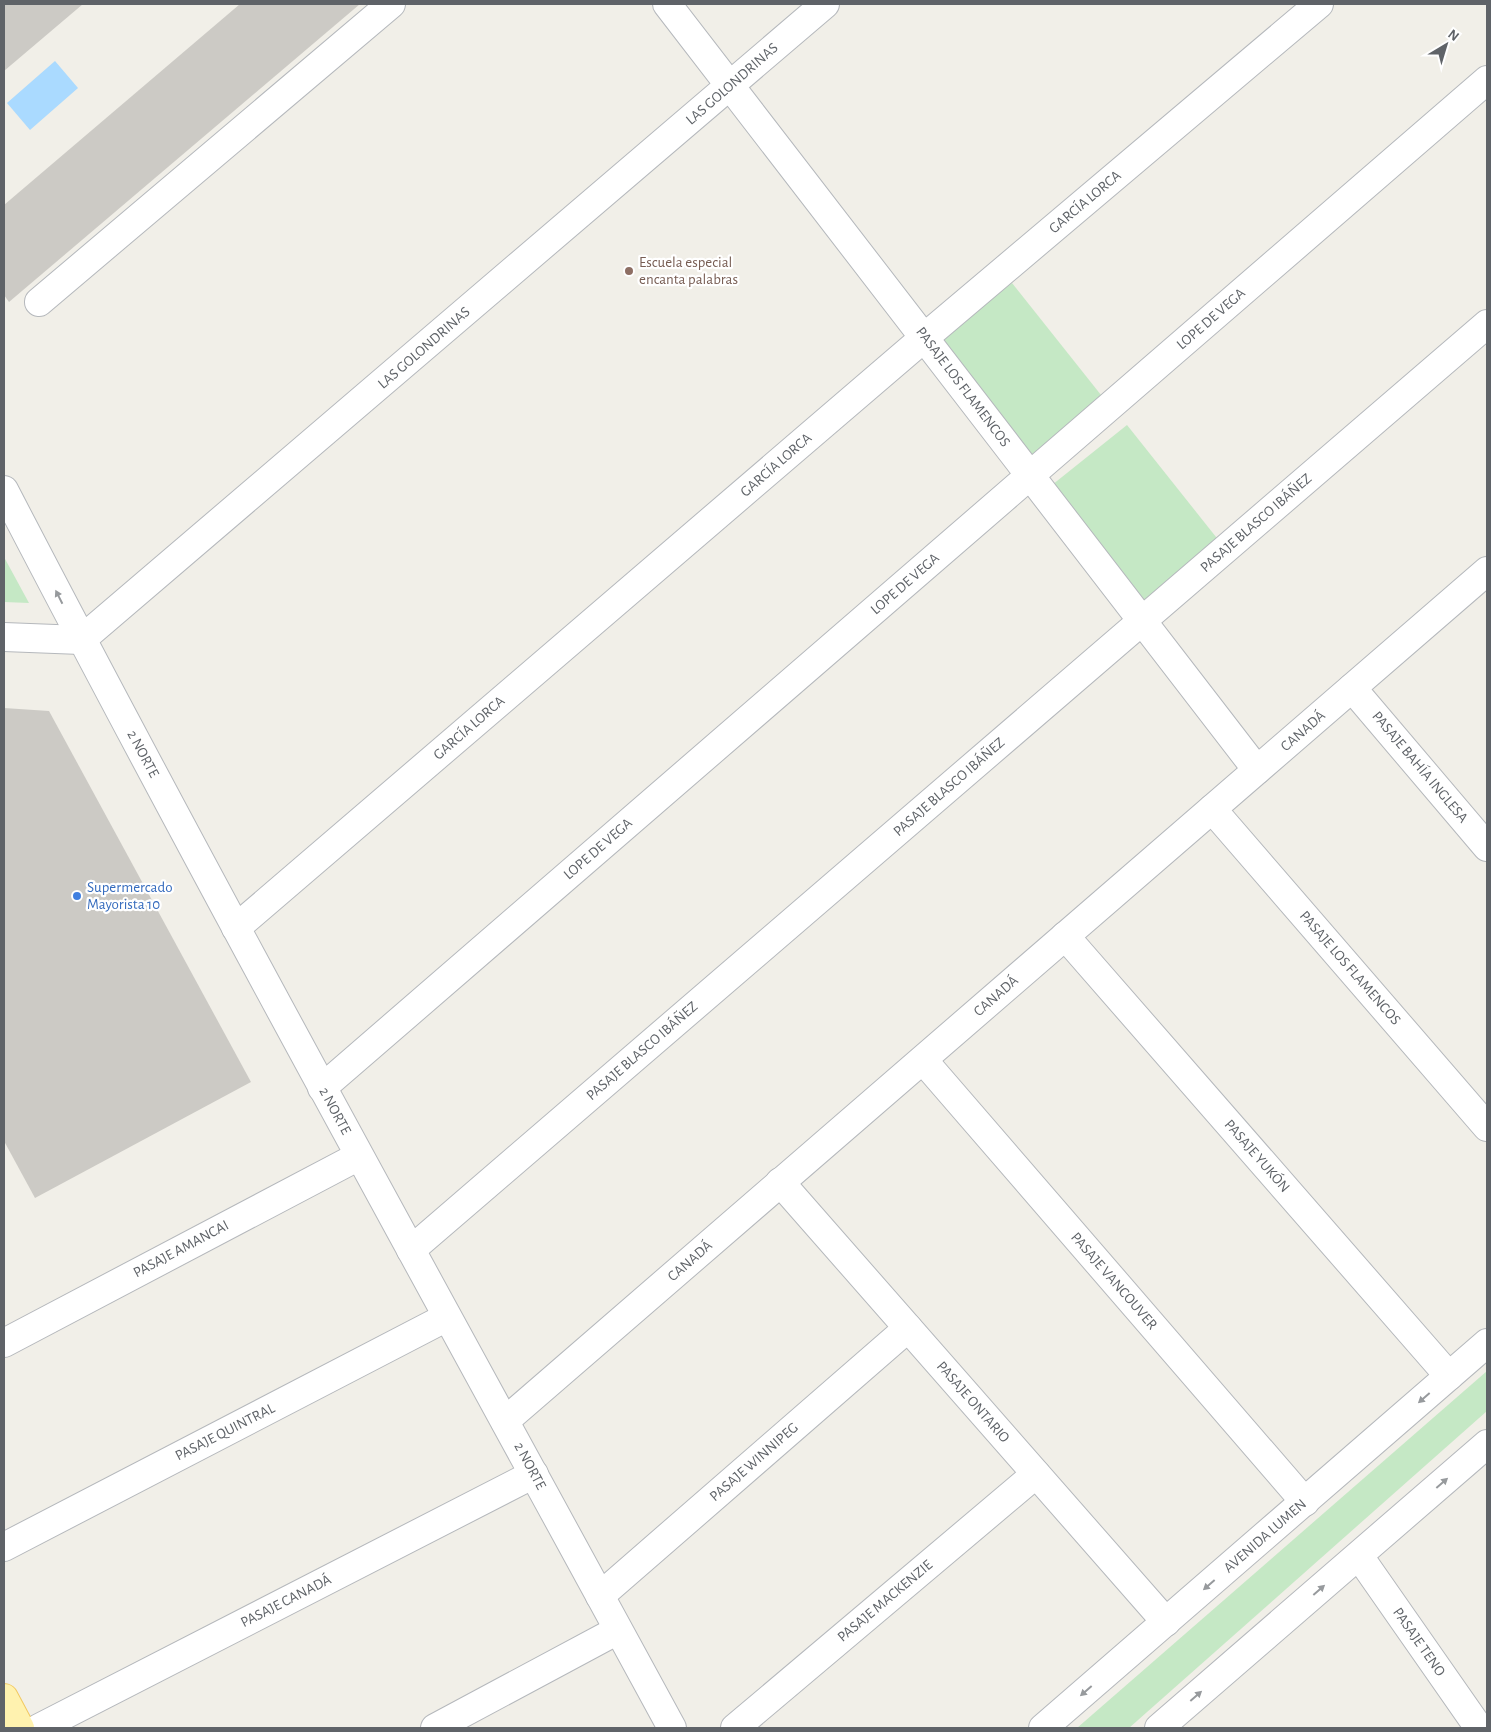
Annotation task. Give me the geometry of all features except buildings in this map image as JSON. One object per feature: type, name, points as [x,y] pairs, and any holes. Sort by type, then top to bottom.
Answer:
[{"type":"main road","points":[[4,1698],[20,1728]]},
{"type":"street","points":[[39,302],[391,4]]},
{"type":"street","name":"PASAJE LOS FLAMENCOS","points":[[667,4],[1257,770]]},
{"type":"street","name":"LAS GOLONDRINAS","points":[[81,640],[825,4]]},
{"type":"street","name":"GARCÍA LORCA","points":[[236,928],[925,337],[1319,4]]},
{"type":"street","name":"LOPE DE VEGA","points":[[322,1088],[1487,80]]},
{"type":"street","name":"PASAJE BLASCO IBÁÑEZ","points":[[411,1250],[1487,324]]},
{"type":"street","name":"2 NORTE","points":[[4,490],[81,640],[322,1088],[672,1728]]},
{"type":"street","name":"CANADÁ","points":[[505,1421],[1487,571]]},
{"type":"street","points":[[4,637],[81,640]]},
{"type":"street","name":"PASAJE BAHÍA INGLESA","points":[[1352,688],[1484,837]]},
{"type":"street","name":"PASAJE LOS FLAMENCOS","points":[[1212,809],[1487,1127]]},
{"type":"street","name":"PASAJE YUKÓN","points":[[1065,936],[1450,1376]]},
{"type":"street","name":"PASAJE VANCOUVER","points":[[923,1060],[1304,1502]]},
{"type":"street","name":"PASAJE AMANCAI","points":[[4,1343],[359,1156]]},
{"type":"street","name":"PASAJE ONTARIO","points":[[780,1182],[1166,1622]]},
{"type":"street","name":"PASAJE QUINTRAL","points":[[4,1547],[448,1317]]},
{"type":"street","name":"PASAJE WINNIPEG","points":[[600,1596],[908,1328]]},
{"type":"street","name":"AVENIDA LUMEN","points":[[1043,1728],[1487,1343]]},
{"type":"street","points":[[1159,1728],[1487,1444]]},
{"type":"street","name":"PASAJE CANADÁ","points":[[39,1728],[534,1474]]},
{"type":"street","name":"PASAJE MACKENZIE","points":[[735,1728],[1036,1474]]},
{"type":"street","name":"PASAJE TENO","points":[[1359,1556],[1479,1728]]},
{"type":"street","points":[[435,1728],[618,1630]]},
{"type":"green space","points":[[1012,283],[1105,400],[1029,459],[936,342]]},
{"type":"green space","points":[[1127,425],[1220,542],[1145,602],[1052,485]]},
{"type":"green space","points":[[4,557],[29,603],[4,602]]},
{"type":"green space","points":[[1487,1371],[1487,1411],[1129,1728],[1077,1728]]},
{"type":"water","points":[[55,61],[78,88],[30,130],[7,103]]},
{"type":"place","name":"Escuela especial encanta palabras","points":[[629,271]]},
{"type":"place","name":"Supermercado Mayorista 10","points":[[77,896]]}]
